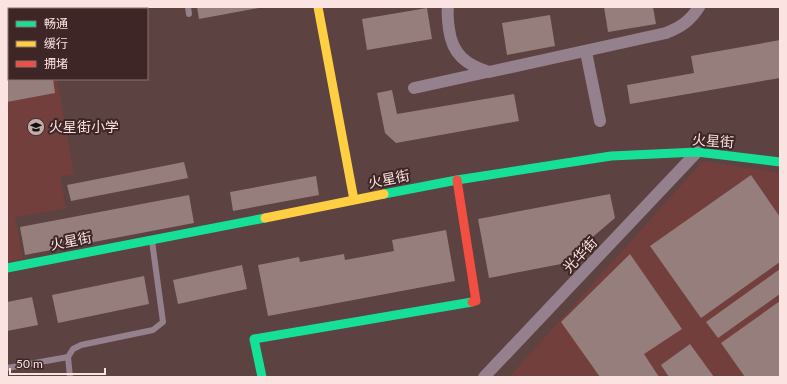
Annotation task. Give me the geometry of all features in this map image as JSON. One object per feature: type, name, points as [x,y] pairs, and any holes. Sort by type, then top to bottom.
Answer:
[{"type":"street","points":[[318,7],[354,200]]},
{"type":"street","points":[[448,7],[452,46],[458,56],[466,63],[489,72]]},
{"type":"street","points":[[414,88],[586,52],[666,33],[680,28],[692,18],[698,7]]},
{"type":"street","points":[[586,52],[600,121]]},
{"type":"street","name":"火星街","points":[[7,268],[457,180],[611,156],[697,152],[780,162]]},
{"type":"street","name":"光华街","points":[[484,377],[697,152]]},
{"type":"street","points":[[262,377],[254,339],[476,301],[457,180]]},
{"type":"lane","points":[[70,377],[68,357],[73,349],[81,344],[153,330],[163,322],[152,239]]},
{"type":"lane","points":[[7,368],[68,357]]},
{"type":"shaded area","name":"火星街小学","points":[[8,64],[8,80],[57,80],[74,174],[60,177],[66,208],[15,217],[23,259],[7,262]]},
{"type":"shaded area","points":[[703,161],[780,173],[780,377],[509,377]]},
{"type":"building","points":[[7,7],[21,7],[8,8],[7,18]]},
{"type":"building","points":[[52,7],[147,7],[147,8]]},
{"type":"building","points":[[197,7],[259,7],[259,8],[199,19]]},
{"type":"building","points":[[604,7],[653,7],[656,24],[608,32]]},
{"type":"building","points":[[427,8],[432,39],[367,50],[362,19]]},
{"type":"building","points":[[550,15],[555,46],[507,55],[502,23]]},
{"type":"building","points":[[780,40],[780,78],[630,104],[627,85],[694,73],[691,56]]},
{"type":"building","points":[[7,70],[8,80],[53,80],[55,93],[7,102]]},
{"type":"building","points":[[392,90],[397,114],[514,94],[519,121],[396,143],[385,133],[377,93]]},
{"type":"building","points":[[184,162],[188,178],[71,201],[67,185]]},
{"type":"building","points":[[751,175],[780,217],[780,262],[701,318],[650,246]]},
{"type":"building","points":[[316,176],[319,195],[233,211],[230,192]]},
{"type":"building","points":[[610,194],[615,218],[561,264],[489,278],[478,219]]},
{"type":"building","points":[[189,195],[194,223],[25,255],[20,227]]},
{"type":"building","points":[[446,230],[455,281],[268,316],[258,265],[299,257],[300,262],[344,254],[345,260],[394,251],[392,240]]},
{"type":"building","points":[[630,254],[682,329],[644,354],[659,377],[600,377],[561,322]]},
{"type":"building","points":[[242,265],[247,289],[178,304],[173,280]]},
{"type":"building","points":[[780,269],[780,294],[718,338],[706,322]]},
{"type":"building","points":[[144,276],[149,304],[58,323],[52,295]]},
{"type":"building","points":[[32,297],[38,325],[7,331],[7,302]]},
{"type":"building","points":[[780,301],[780,377],[745,377],[721,343]]},
{"type":"building","points":[[690,344],[714,377],[669,377],[661,365]]},
{"type":"traffic: fast","points":[[384,194],[457,180],[611,156],[697,152],[780,162]]},
{"type":"traffic: fast","points":[[7,268],[265,218]]},
{"type":"traffic: fast","points":[[262,377],[254,339],[472,302]]},
{"type":"traffic: slow","points":[[318,7],[354,200]]},
{"type":"traffic: slow","points":[[265,218],[384,194]]},
{"type":"traffic: jam","points":[[457,180],[476,301],[472,302]]},
{"type":"place","name":"火星街小学","points":[[36,127]]}]
